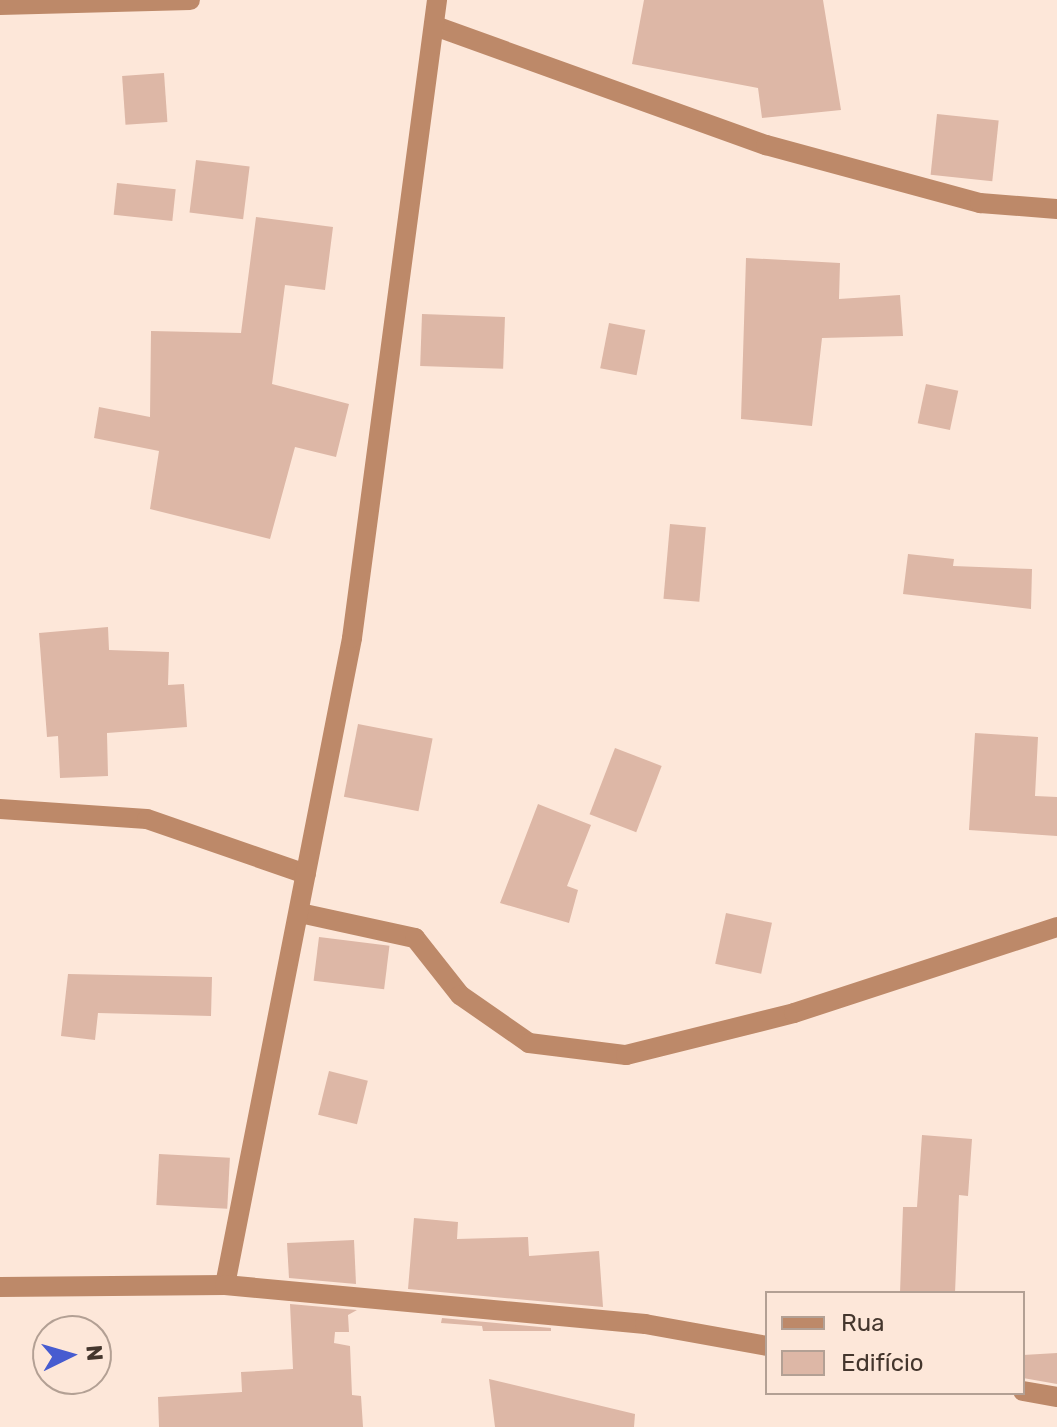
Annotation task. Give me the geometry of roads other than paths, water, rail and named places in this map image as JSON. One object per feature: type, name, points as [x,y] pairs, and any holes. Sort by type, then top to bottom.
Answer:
[{"type":"street","points":[[0,5],[190,0]]},
{"type":"street","points":[[225,1285],[352,638],[437,0]]},
{"type":"street","points":[[435,26],[766,145],[980,203],[1057,209]]},
{"type":"street","points":[[0,809],[147,819],[306,874]]},
{"type":"street","points":[[300,913],[415,938],[460,995],[529,1043],[626,1055],[794,1013],[1057,927]]},
{"type":"street","points":[[0,1287],[225,1285],[645,1324],[765,1346]]},
{"type":"street","points":[[1025,1391],[1057,1397]]}]
